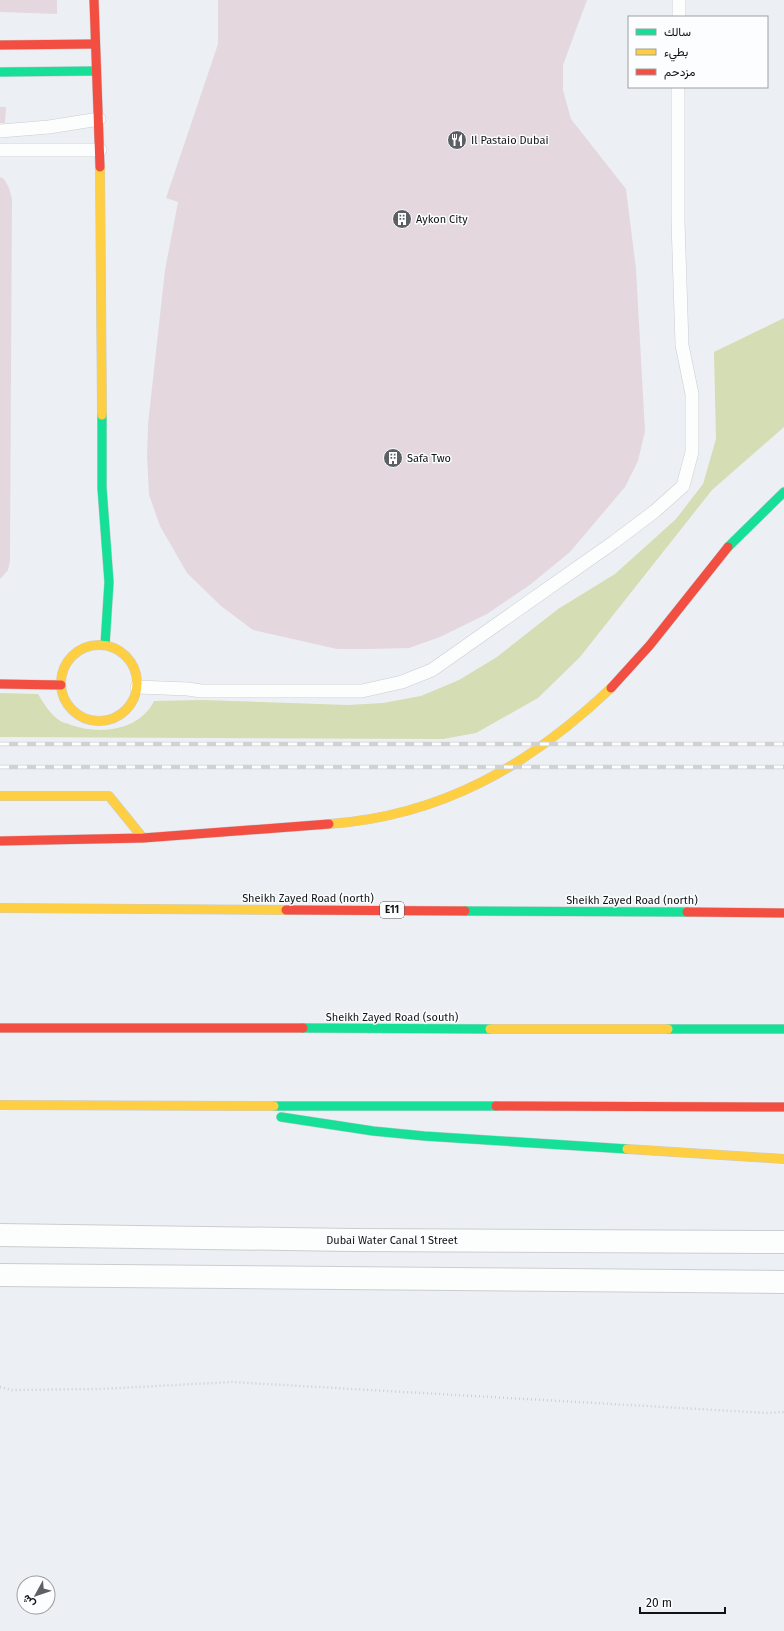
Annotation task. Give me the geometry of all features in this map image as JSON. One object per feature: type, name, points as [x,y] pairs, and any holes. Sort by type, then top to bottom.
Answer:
[{"type":"main road","points":[[94,0],[100,150],[102,488],[108,582],[105,645]]},
{"type":"main road","points":[[0,45],[95,44]]},
{"type":"main road","points":[[0,72],[96,71]]},
{"type":"main road","points":[[0,841],[143,838],[346,823],[403,813],[441,800],[477,785],[511,766],[546,743],[580,717],[611,688],[640,658],[722,553],[756,517],[784,492]]},
{"type":"main road","points":[[94,645],[105,645],[119,650],[130,660],[136,673],[137,687],[134,700],[127,710],[117,718],[105,721],[92,721],[80,716],[70,708],[64,698],[61,685],[62,674],[66,663],[73,654],[83,648],[94,645]]},
{"type":"main road","points":[[0,684],[61,685]]},
{"type":"main road","points":[[0,796],[109,796],[143,838]]},
{"type":"main road","name":"Sheikh Zayed Road (north)","points":[[0,908],[784,912]]},
{"type":"main road","name":"Sheikh Zayed Road (south)","points":[[0,1028],[784,1029]]},
{"type":"main road","points":[[0,1105],[784,1107]]},
{"type":"main road","points":[[220,1106],[322,1124],[424,1136],[784,1159]]},
{"type":"street","name":"Dubai Water Canal 1 Street","points":[[0,1235],[352,1240],[784,1242]]},
{"type":"street","points":[[0,1275],[784,1282]]},
{"type":"street","points":[[0,1287],[46,1276]]},
{"type":"lane","points":[[679,0],[679,16]]},
{"type":"lane","points":[[137,687],[201,691],[362,691],[402,682],[432,670],[620,537],[655,511],[683,486],[692,452],[692,394],[682,345],[678,221],[678,88]]},
{"type":"lane","points":[[0,132],[49,127],[99,119]]},
{"type":"lane","points":[[0,150],[100,150]]},
{"type":"path","points":[[0,1387],[12,1390],[100,1389],[232,1382],[759,1412],[784,1412]]},
{"type":"green space","points":[[784,318],[784,427],[712,490],[580,657],[538,698],[476,733],[443,739],[0,737],[0,693],[38,694],[50,712],[62,722],[82,728],[106,730],[118,728],[139,719],[154,701],[202,700],[348,705],[383,703],[421,696],[459,680],[497,657],[558,609],[615,574],[676,519],[703,484],[716,439],[714,352]]},
{"type":"building","points":[[0,0],[57,0],[57,14],[0,12]]},
{"type":"building","points":[[218,0],[587,0],[563,65],[563,90],[571,119],[626,189],[636,269],[645,431],[638,461],[625,487],[570,552],[531,584],[487,614],[440,637],[409,648],[337,649],[253,630],[221,606],[187,573],[160,526],[149,495],[147,456],[148,424],[165,270],[178,202],[166,198],[218,44]]},
{"type":"building","points":[[0,107],[6,107],[5,123],[0,123]]},
{"type":"building","points":[[0,177],[4,179],[9,188],[12,199],[10,561],[8,570],[0,579]]},
{"type":"railway","points":[[0,744],[784,744]]},
{"type":"railway","points":[[0,767],[784,767]]},
{"type":"traffic: fast","points":[[0,72],[96,71]]},
{"type":"traffic: fast","points":[[102,415],[102,488],[109,582],[105,645]]},
{"type":"traffic: fast","points":[[728,547],[784,492]]},
{"type":"traffic: fast","points":[[465,911],[687,912]]},
{"type":"traffic: fast","points":[[303,1028],[490,1029]]},
{"type":"traffic: fast","points":[[668,1029],[784,1029]]},
{"type":"traffic: fast","points":[[274,1106],[496,1106]]},
{"type":"traffic: fast","points":[[281,1117],[373,1131],[424,1136],[627,1149]]},
{"type":"traffic: slow","points":[[100,167],[102,415]]},
{"type":"traffic: slow","points":[[99,645],[114,648],[126,656],[134,668],[137,683],[134,698],[126,710],[114,718],[99,721],[84,718],[72,710],[64,698],[61,683],[64,668],[72,656],[84,648],[99,645]]},
{"type":"traffic: slow","points":[[329,824],[370,819],[409,810],[447,798],[482,782],[516,763],[549,741],[611,688]]},
{"type":"traffic: slow","points":[[0,796],[109,796],[143,838]]},
{"type":"traffic: slow","points":[[0,908],[286,910]]},
{"type":"traffic: slow","points":[[490,1029],[668,1029]]},
{"type":"traffic: slow","points":[[0,1105],[274,1106]]},
{"type":"traffic: slow","points":[[627,1149],[784,1159]]},
{"type":"traffic: jam","points":[[94,0],[100,167]]},
{"type":"traffic: jam","points":[[0,45],[95,44]]},
{"type":"traffic: jam","points":[[611,688],[650,645],[728,547]]},
{"type":"traffic: jam","points":[[0,684],[61,685]]},
{"type":"traffic: jam","points":[[0,841],[143,838],[329,824]]},
{"type":"traffic: jam","points":[[286,910],[465,911]]},
{"type":"traffic: jam","points":[[687,912],[784,913]]},
{"type":"traffic: jam","points":[[0,1028],[303,1028]]},
{"type":"traffic: jam","points":[[496,1106],[784,1107]]},
{"type":"place","name":"Il Pastaio Dubai","points":[[457,140]]},
{"type":"place","name":"Aykon City","points":[[402,219]]},
{"type":"place","name":"Safa Two","points":[[393,458]]}]
